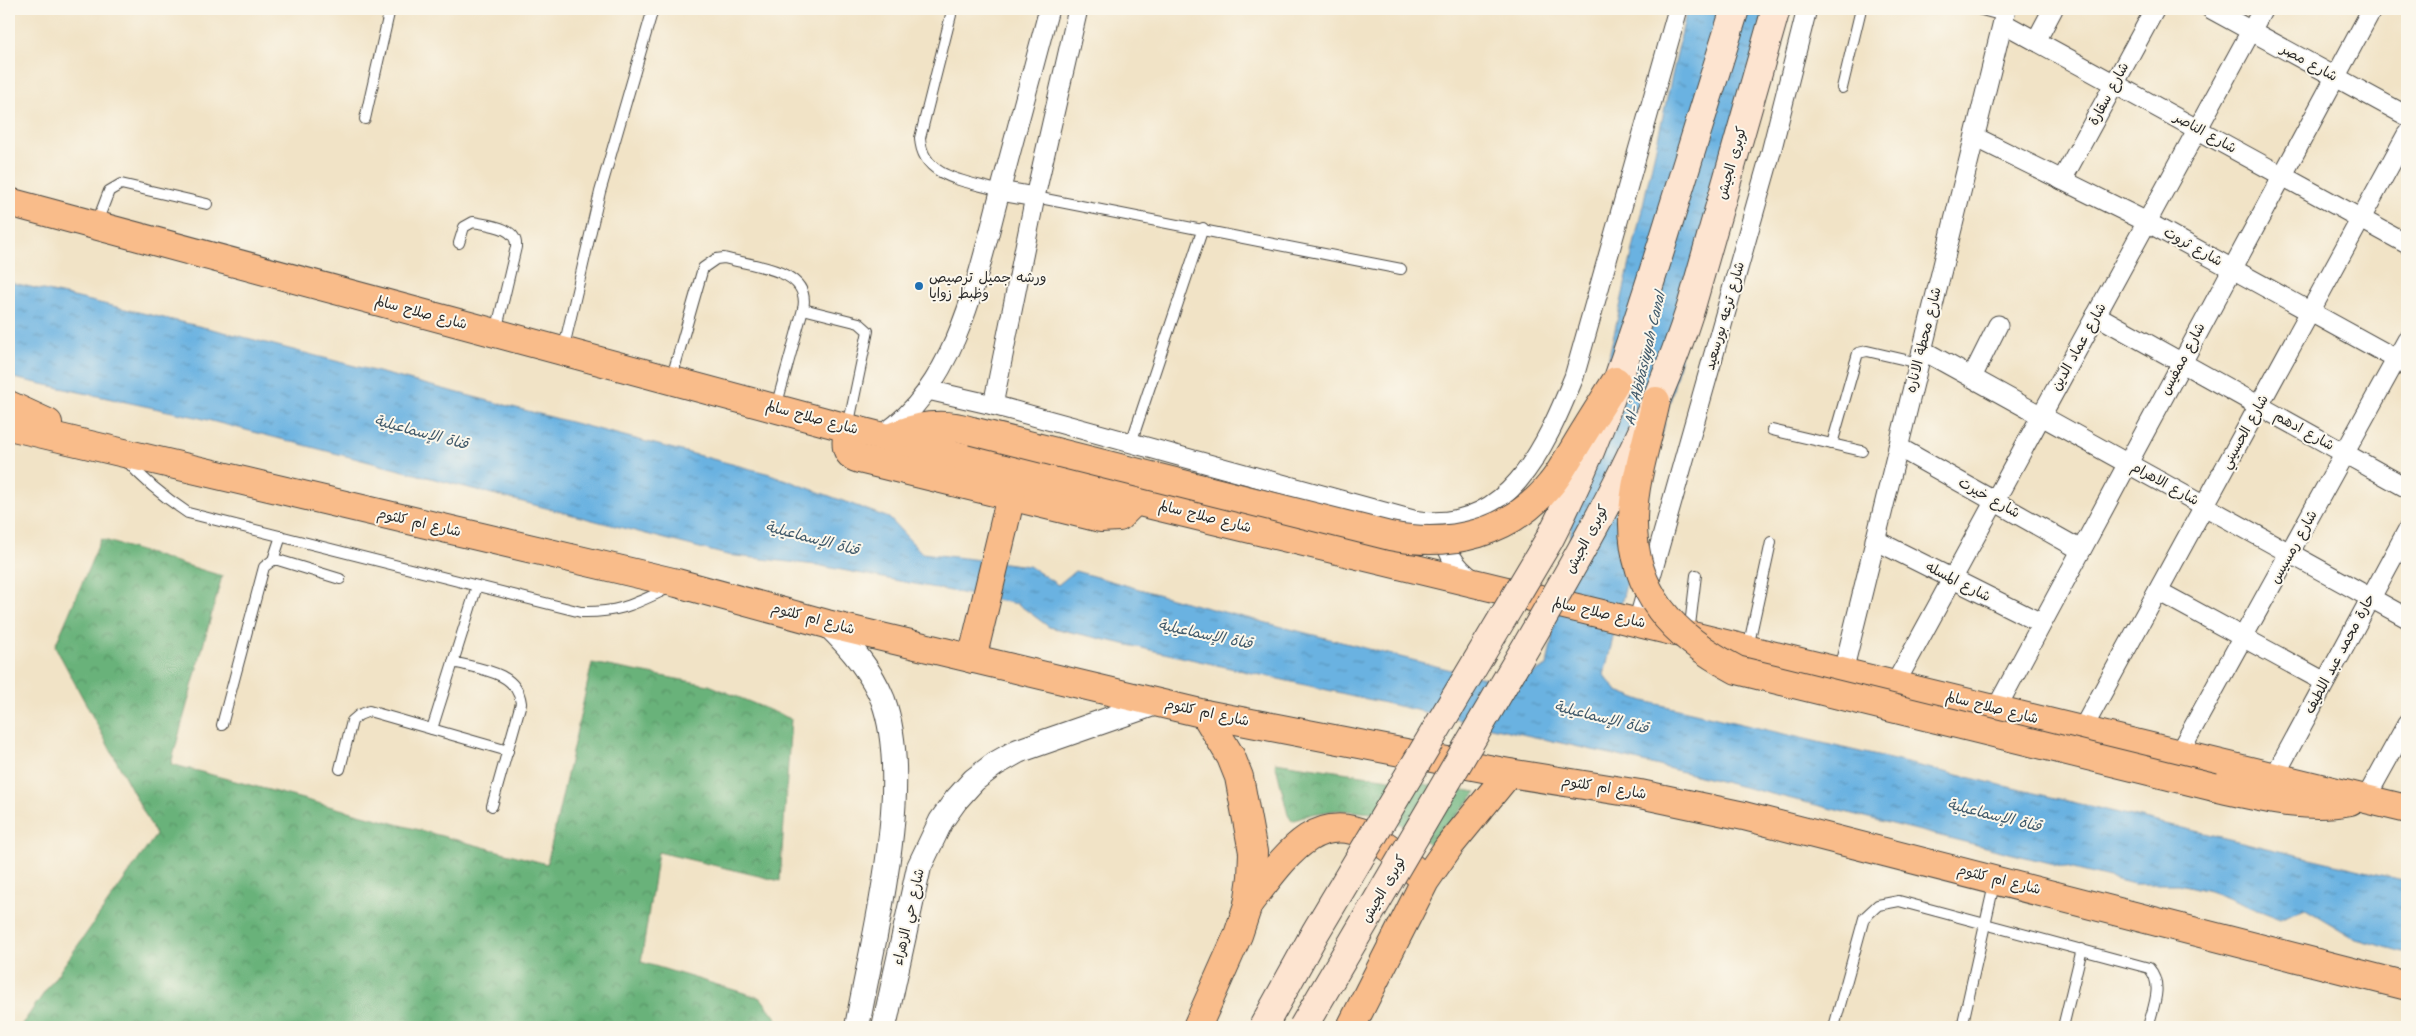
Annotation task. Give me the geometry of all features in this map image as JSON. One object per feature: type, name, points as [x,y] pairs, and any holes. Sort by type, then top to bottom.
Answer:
[{"type":"highway","name":"شارع صلاح سالم","points":[[9,202],[848,428],[1135,501],[2407,809]]},
{"type":"highway","points":[[885,437],[929,425],[958,427],[1390,536],[1421,541],[1452,540],[1479,533],[1500,524],[1534,502],[1552,484],[1616,381]]},
{"type":"highway","points":[[1656,401],[1636,495],[1634,538],[1642,573],[1653,599],[1680,633],[1696,647],[1737,670],[2214,787],[2293,804],[2311,806],[2330,805],[2366,798]]},
{"type":"highway","points":[[9,405],[88,444]]},
{"type":"highway","name":"شارع ام كلثوم","points":[[9,426],[677,583],[827,624],[1205,714],[1509,773],[1696,805],[1995,879],[2407,986]]},
{"type":"highway","points":[[848,428],[847,449],[854,458],[1008,508],[1106,519],[1119,517],[1135,501]]},
{"type":"highway","points":[[972,659],[1008,508]]},
{"type":"highway","points":[[1197,1027],[1238,935],[1248,905],[1253,852],[1245,803],[1231,757],[1205,714]]},
{"type":"highway","points":[[1351,1027],[1425,881],[1450,845],[1509,773]]},
{"type":"highway","points":[[1248,905],[1298,846],[1309,837],[1326,831],[1346,829],[1368,834],[1397,854],[1425,881]]},
{"type":"main road","points":[[1264,1027],[1316,933],[1549,540],[1591,453],[1645,297],[1735,9]]},
{"type":"main road","name":"كوبرى الجيش","points":[[1303,1027],[1582,551],[1656,401],[1677,351],[1691,307],[1776,9]]},
{"type":"street","points":[[885,437],[904,420],[928,390],[950,351],[960,325],[1000,191],[1049,9]]},
{"type":"street","points":[[993,405],[1034,196],[1078,9]]},
{"type":"street","points":[[928,390],[993,405],[1413,520],[1445,523],[1477,513],[1502,497],[1521,480],[1553,428],[1574,377],[1678,9]]},
{"type":"street","name":"شارع ترعه بورسعيد","points":[[1638,622],[1768,162],[1807,9]]},
{"type":"street","points":[[2036,41],[2052,9]]},
{"type":"street","name":"شارع سقارة","points":[[2062,180],[2155,9]]},
{"type":"street","name":"شارع مصر","points":[[2211,9],[2407,116]]},
{"type":"street","name":"شارع عماد الدين","points":[[1895,684],[2263,9]]},
{"type":"street","name":"شارع ممفيس","points":[[1996,709],[2040,623],[2372,9]]},
{"type":"street","name":"شارع الناصر","points":[[2004,16],[2036,41],[2407,244]]},
{"type":"street","name":"شارع محطة الاناره","points":[[1843,672],[2004,16]]},
{"type":"street","name":"شارع الحسيني","points":[[2082,730],[2407,134]]},
{"type":"street","name":"شارع ثروت","points":[[1974,136],[2147,222],[2402,362]]},
{"type":"street","points":[[1000,191],[1034,196]]},
{"type":"street","name":"شارع ادهم","points":[[2096,315],[2407,488]]},
{"type":"street","points":[[1972,377],[1998,324]]},
{"type":"street","name":"شارع رمسيس","points":[[2179,753],[2345,453],[2402,362],[2407,340]]},
{"type":"street","name":"شارع الاهرام","points":[[1921,356],[1972,377],[2407,618]]},
{"type":"street","name":"شارع خيرت","points":[[1898,447],[2081,550]]},
{"type":"street","points":[[1445,523],[1445,542],[1452,559],[1465,574],[1483,584]]},
{"type":"street","name":"حارة محمد عبد اللطيف","points":[[2274,777],[2407,531]]},
{"type":"street","name":"شارع المسله","points":[[1875,540],[2040,623]]},
{"type":"street","points":[[2158,591],[2325,682]]},
{"type":"street","points":[[827,624],[849,646],[868,671],[882,699],[891,729],[895,760],[887,860],[857,1027]]},
{"type":"street","name":"شارع حي الزهراء","points":[[884,1027],[919,867],[941,821],[956,800],[974,780],[995,764],[1018,751],[1156,702]]},
{"type":"street","points":[[2366,798],[2407,724]]},
{"type":"street","points":[[887,860],[919,867]]},
{"type":"lane","points":[[365,119],[390,9]]},
{"type":"lane","points":[[563,351],[600,192],[653,9]]},
{"type":"lane","points":[[1842,88],[1861,9]]},
{"type":"lane","points":[[1978,9],[2004,16]]},
{"type":"lane","points":[[951,15],[920,138],[921,151],[926,162],[936,171],[1000,191]]},
{"type":"lane","points":[[95,226],[109,191],[121,184],[207,204]]},
{"type":"lane","points":[[1034,196],[1203,228],[1401,269]]},
{"type":"lane","points":[[459,243],[464,227],[474,222],[508,231],[515,238],[516,247],[496,333]]},
{"type":"lane","points":[[1131,443],[1203,228]]},
{"type":"lane","points":[[671,380],[700,275],[708,262],[724,258],[790,276],[802,286],[805,302],[775,408]]},
{"type":"lane","points":[[803,309],[859,323],[868,331],[848,428]]},
{"type":"lane","points":[[1832,444],[1858,353],[1867,351],[1921,356]]},
{"type":"lane","points":[[1772,430],[1862,451]]},
{"type":"lane","points":[[120,453],[140,476],[157,491],[188,512],[581,612],[606,612],[627,608],[677,583]]},
{"type":"lane","points":[[222,725],[264,567],[273,560],[281,536]]},
{"type":"lane","points":[[1748,649],[1771,542]]},
{"type":"lane","points":[[273,560],[340,579]]},
{"type":"lane","points":[[1688,634],[1696,575]]},
{"type":"lane","points":[[432,729],[477,586]]},
{"type":"lane","points":[[453,662],[506,677],[517,688],[521,703],[492,806]]},
{"type":"lane","points":[[340,768],[352,721],[359,715],[369,712],[508,751]]},
{"type":"lane","points":[[1962,1027],[1995,879]]},
{"type":"lane","points":[[1834,1027],[1864,918],[1878,905],[1899,901],[2149,968],[2156,976],[2157,992],[2148,1027]]},
{"type":"lane","points":[[2063,1027],[2082,950]]},
{"type":"green space","points":[[101,539],[222,576],[171,764],[547,864],[592,663],[709,685],[791,719],[780,881],[658,852],[641,962],[761,998],[777,1019],[776,1027],[20,1027],[156,835],[55,646]]},
{"type":"green space","points":[[1275,762],[1477,792],[1432,844],[1429,844],[1405,826],[1373,813],[1338,810],[1312,814],[1292,821],[1288,815]]},
{"type":"water","points":[[1687,9],[1765,9],[1604,675],[1617,691],[1644,701],[2407,881],[2407,953],[2356,939],[2304,908],[2281,919],[2209,891],[2179,884],[2134,884],[1619,756],[1049,627],[1018,604],[816,565],[727,555],[196,417],[9,377],[9,282],[224,332],[770,474],[889,518],[922,553],[1029,566],[1058,585],[1075,571],[1196,605],[1513,684],[1547,666],[1576,503]]},
{"type":"place","name":"ورشه جميل ترصيص وظبط زوايا","points":[[919,286]]},
{"type":"water label","name":"Al-ʿAbbāsiyyah Canal","points":[[1646,359]]},
{"type":"water label","name":"قناة الإسماعيلية","points":[[421,433]]},
{"type":"water label","name":"قناة الإسماعيلية","points":[[812,539]]},
{"type":"water label","name":"قناة الإسماعيلية","points":[[1205,635]]},
{"type":"water label","name":"قناة الإسماعيلية","points":[[1601,718]]},
{"type":"water label","name":"قناة الإسماعيلية","points":[[1994,816]]}]
